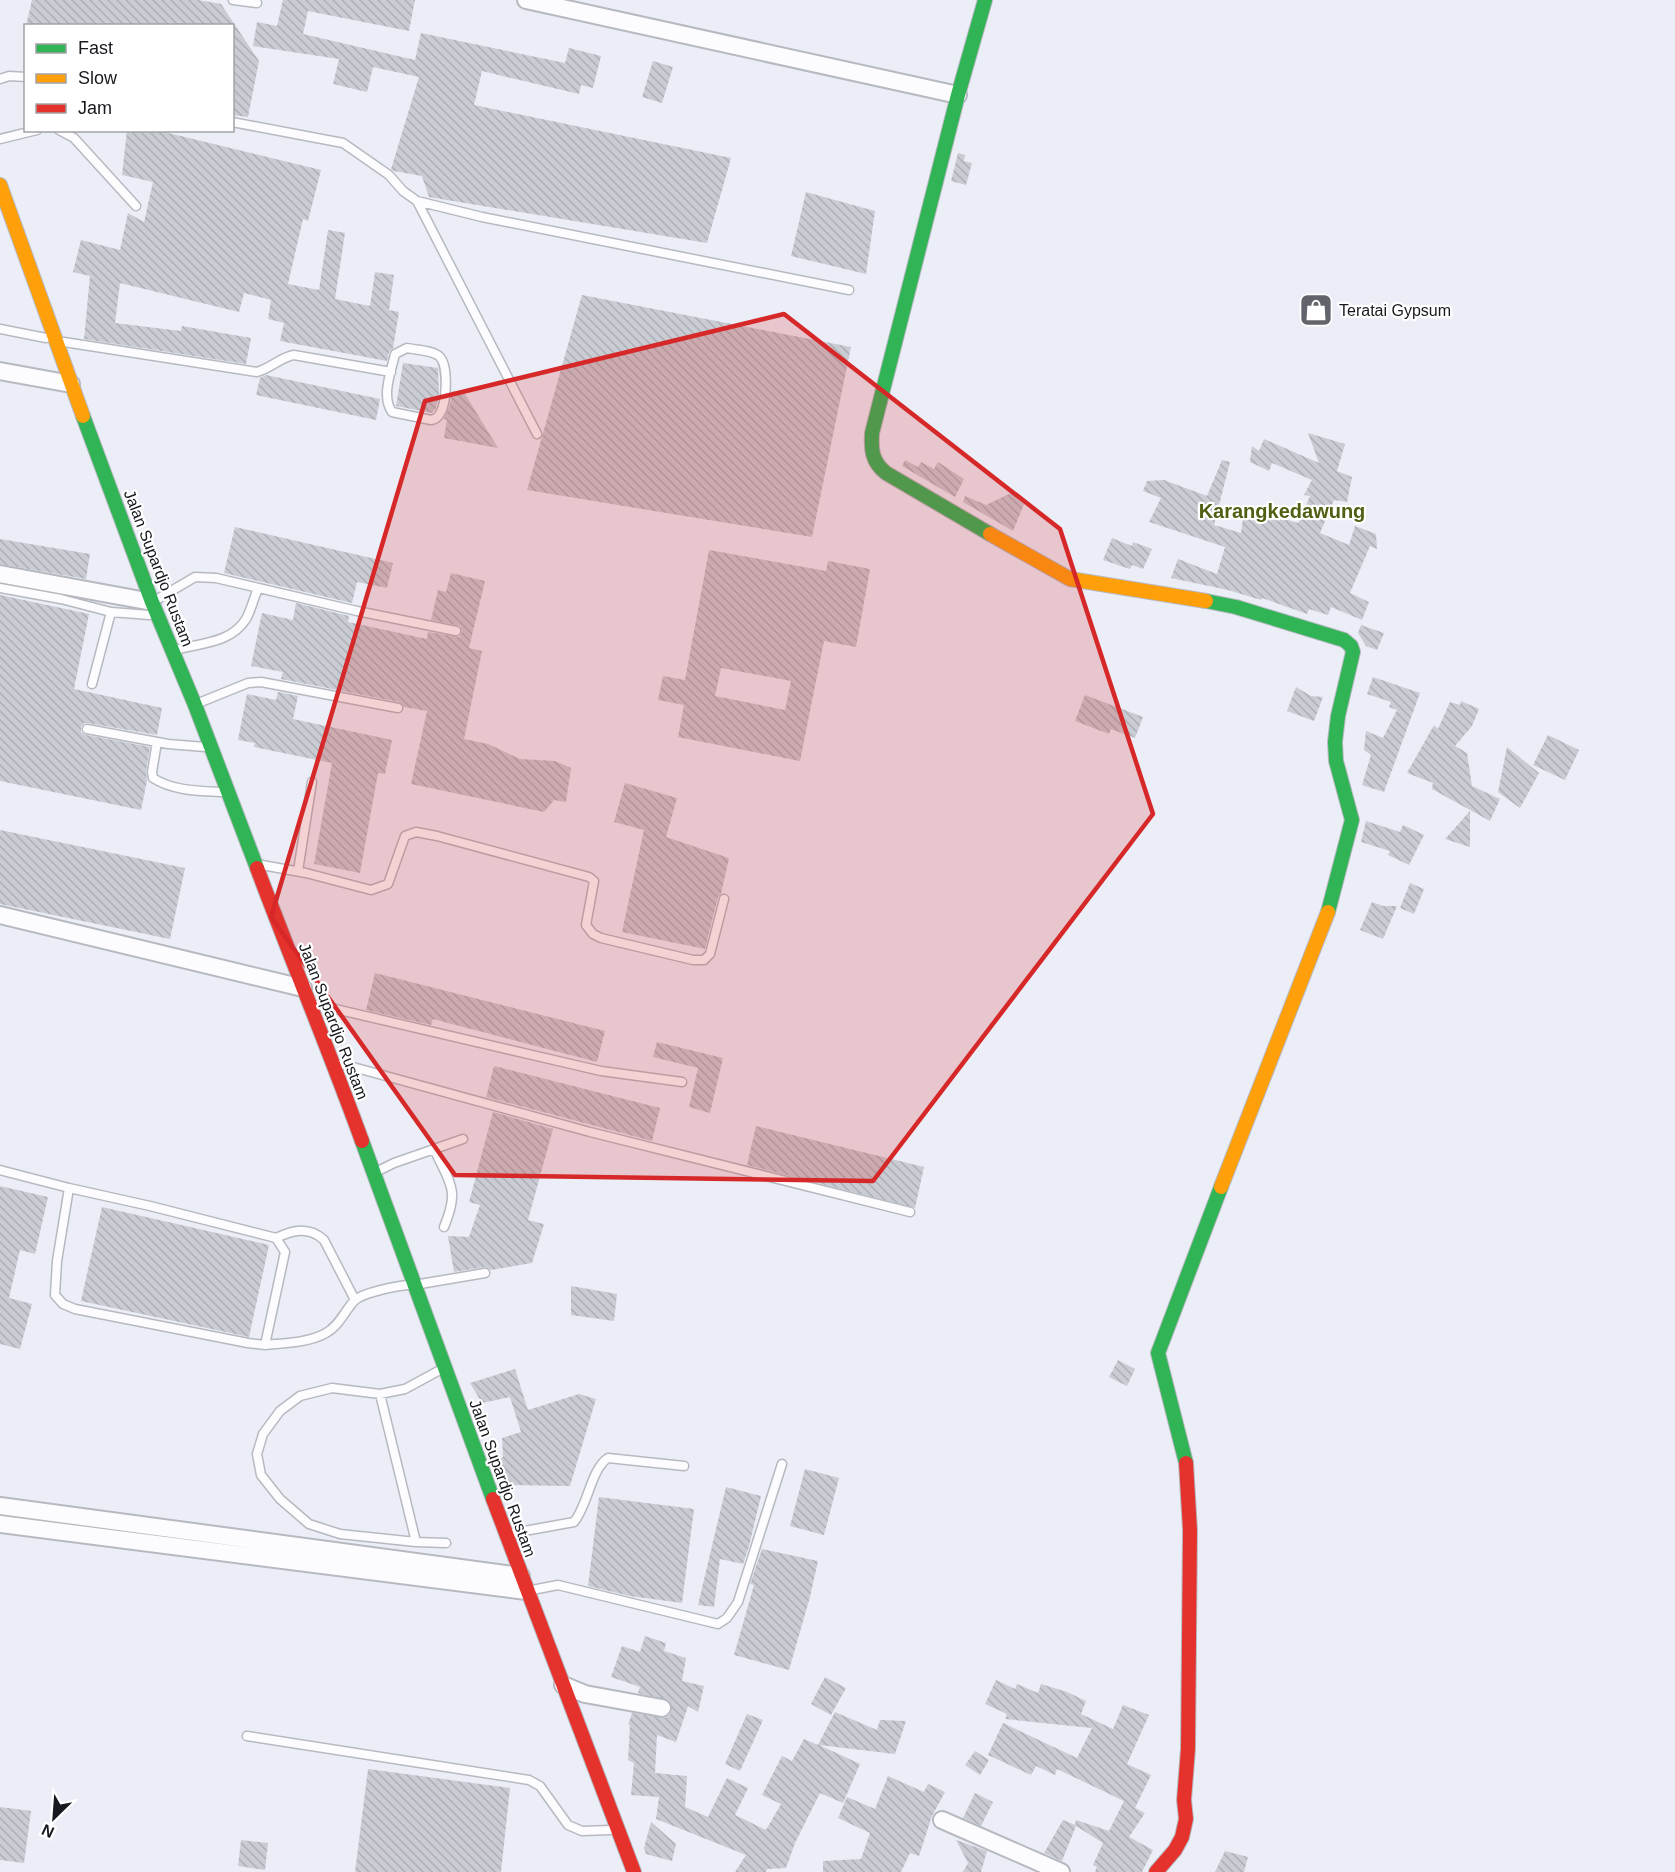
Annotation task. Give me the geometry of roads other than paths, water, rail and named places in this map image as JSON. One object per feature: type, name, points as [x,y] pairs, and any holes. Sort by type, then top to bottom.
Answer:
[{"type":"main road","points":[[985,0],[958,95],[872,433],[870,449],[874,463],[902,483],[1070,579],[1192,598],[1236,608],[1344,640],[1351,646],[1353,652],[1335,737],[1335,753],[1351,805],[1352,820],[1325,922],[1194,1255],[1158,1353],[1188,1472],[1190,1530],[1188,1749],[1184,1800],[1186,1820],[1182,1837],[1175,1850],[1156,1872]]},
{"type":"main road","name":"Jalan Supardjo Rustam","points":[[0,185],[155,609],[212,747],[333,1061],[524,1583],[634,1872]]},
{"type":"street","points":[[526,0],[958,95]]},
{"type":"street","points":[[0,371],[71,384]]},
{"type":"street","points":[[0,574],[155,609]]},
{"type":"street","points":[[0,915],[306,995]]},
{"type":"street","points":[[0,1506],[524,1583]]},
{"type":"street","points":[[0,1524],[524,1583]]},
{"type":"street","points":[[563,1685],[585,1694],[662,1708]]},
{"type":"street","points":[[942,1820],[1061,1872]]},
{"type":"lane","points":[[233,0],[257,3]]},
{"type":"lane","points":[[0,79],[9,76],[24,77]]},
{"type":"lane","points":[[234,122],[343,143],[388,175],[417,201],[493,219],[849,290]]},
{"type":"lane","points":[[0,139],[29,132]]},
{"type":"lane","points":[[63,132],[74,138],[136,206]]},
{"type":"lane","points":[[417,201],[537,434]]},
{"type":"lane","points":[[0,329],[258,372],[294,354],[391,372]]},
{"type":"lane","points":[[406,348],[436,354],[442,359],[446,368],[445,392],[437,418],[431,420],[412,418],[392,412],[386,404],[391,372],[396,354],[406,348]]},
{"type":"lane","points":[[0,588],[61,599],[111,612],[155,609],[181,584],[195,578],[216,578],[357,611],[456,631]]},
{"type":"lane","points":[[173,650],[227,637],[234,632],[246,619],[258,588]]},
{"type":"lane","points":[[92,684],[111,612]]},
{"type":"lane","points":[[195,705],[248,683],[261,682],[398,708]]},
{"type":"lane","points":[[87,729],[157,742],[212,747]]},
{"type":"lane","points":[[157,742],[153,778],[181,789],[229,792]]},
{"type":"lane","points":[[298,871],[312,782]]},
{"type":"lane","points":[[256,864],[298,871],[371,890],[388,884],[405,836],[416,831],[589,877],[594,881],[586,925],[593,934],[601,938],[693,960],[704,960],[710,954],[724,899]]},
{"type":"lane","points":[[306,995],[601,1071],[682,1082]]},
{"type":"lane","points":[[333,1061],[590,1132],[910,1212]]},
{"type":"lane","points":[[374,1173],[394,1163],[463,1139]]},
{"type":"lane","points":[[434,1149],[453,1192],[452,1207],[444,1227]]},
{"type":"lane","points":[[0,1170],[276,1238],[285,1252],[265,1345]]},
{"type":"lane","points":[[69,1188],[57,1261],[55,1295],[63,1304],[75,1309],[265,1345],[299,1342],[326,1333],[342,1320],[355,1300],[398,1286],[485,1273]]},
{"type":"lane","points":[[276,1238],[290,1231],[305,1230],[318,1235],[324,1240],[355,1300]]},
{"type":"lane","points":[[445,1366],[405,1389],[380,1394],[332,1388],[300,1396],[280,1411],[263,1434],[257,1454],[261,1475],[280,1499],[309,1524],[340,1534],[446,1543]]},
{"type":"lane","points":[[380,1394],[416,1542]]},
{"type":"lane","points":[[506,1534],[574,1522],[584,1507],[599,1467],[608,1458],[684,1466]]},
{"type":"lane","points":[[524,1583],[558,1586],[718,1624],[727,1618],[738,1602],[782,1464]]},
{"type":"lane","points":[[248,1736],[529,1780],[540,1786],[568,1825],[582,1831],[618,1830]]},
{"type":"place","name":"Teratai Gypsum","points":[[1316,310]]},
{"type":"district","name":"Karangkedawung","points":[[1282,511]]}]
